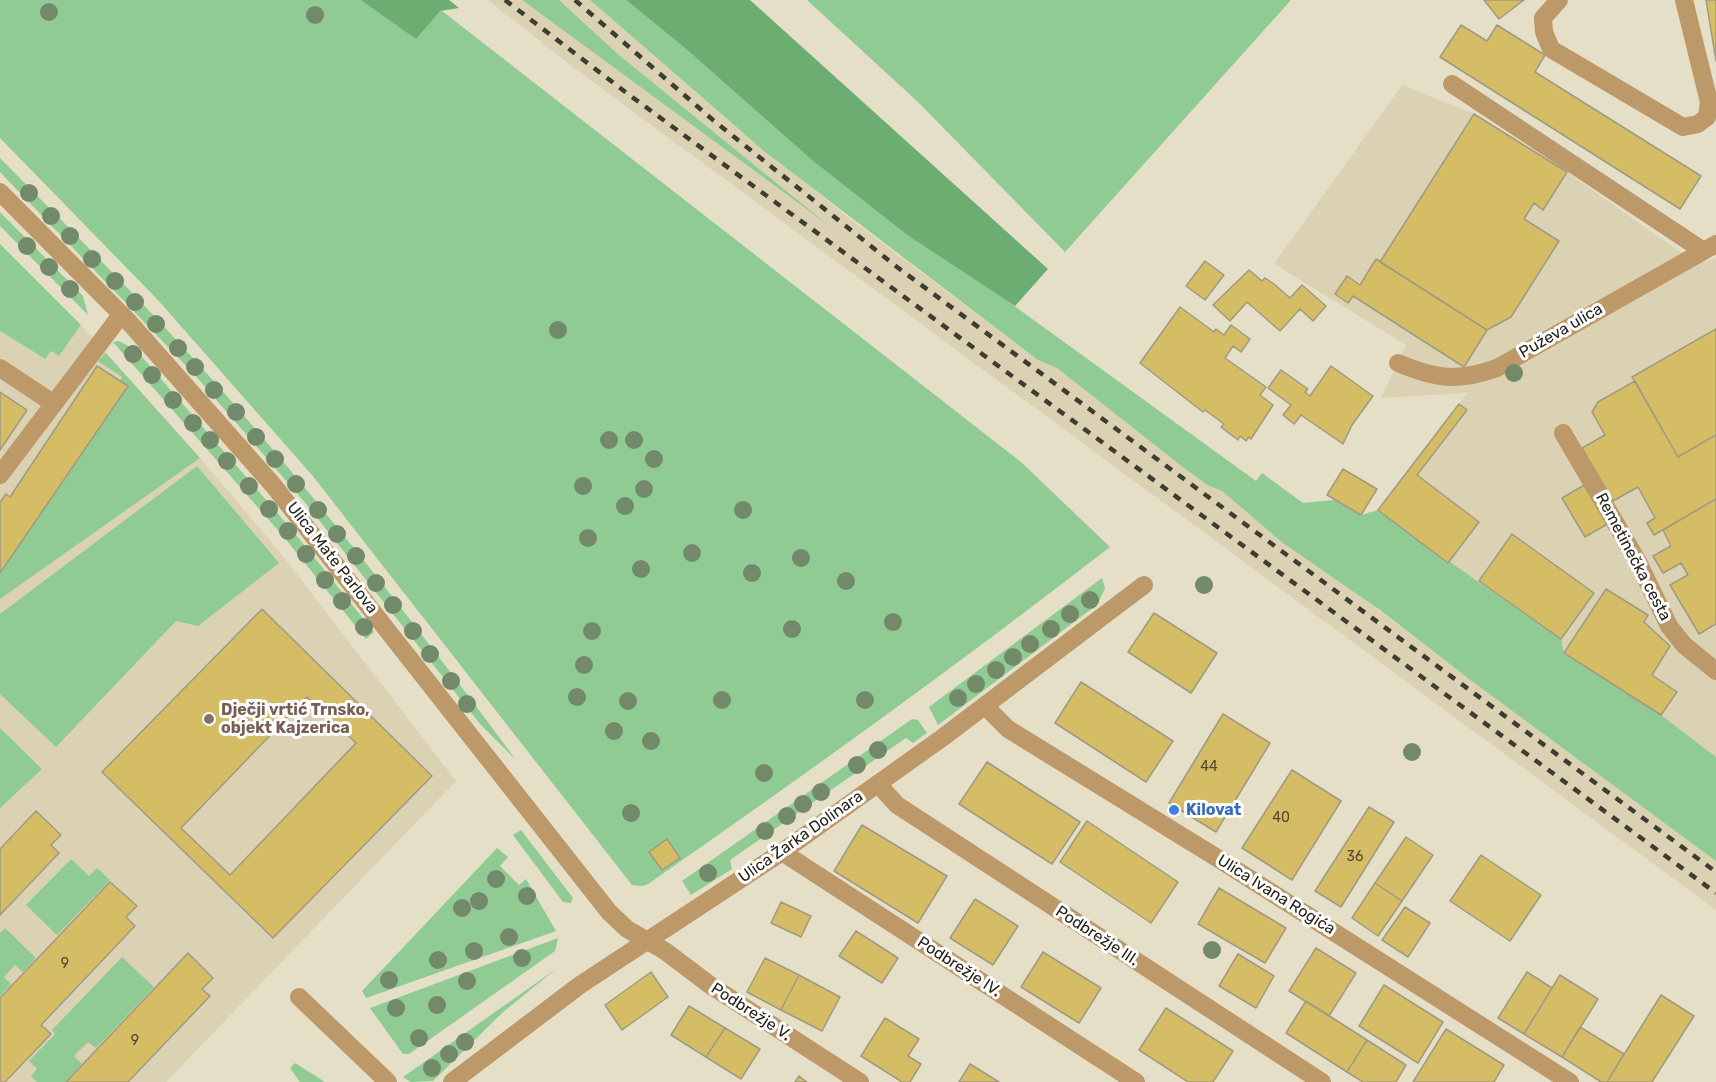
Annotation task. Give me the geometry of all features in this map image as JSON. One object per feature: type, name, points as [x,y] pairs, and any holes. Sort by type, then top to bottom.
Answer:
[{"type":"street","points":[[1559,0],[1543,18],[1544,32],[1551,49],[1683,127],[1698,124],[1707,117],[1709,102],[1684,0]]},
{"type":"street","points":[[1452,84],[1709,247]]},
{"type":"street","name":"Ulica Mate Parlova","points":[[0,192],[121,315],[319,539],[609,912],[645,940]]},
{"type":"street","name":"Puževa ulica","points":[[1398,363],[1429,376],[1474,376],[1489,370],[1709,247]]},
{"type":"street","points":[[0,475],[121,315]]},
{"type":"street","points":[[0,368],[53,403]]},
{"type":"street","name":"Remetinečka cesta","points":[[1563,433],[1637,560],[1651,594],[1670,626],[1684,645],[1716,670]]},
{"type":"street","name":"Ulica Žarka Dolinara","points":[[452,1082],[580,985],[645,940],[782,852],[984,706],[1144,585]]},
{"type":"street","name":"Ulica Ivana Rogića","points":[[984,706],[1008,729],[1214,856],[1570,1082]]},
{"type":"street","name":"Podbrežje III.","points":[[878,783],[897,805],[1322,1082]]},
{"type":"street","name":"Podbrežje IV.","points":[[782,852],[1136,1082]]},
{"type":"street","name":"Podbrežje V.","points":[[645,940],[860,1082]]},
{"type":"street","points":[[299,997],[388,1082]]},
{"type":"shaded area","points":[[488,0],[522,0],[815,216],[619,55],[559,0],[590,0],[725,118],[850,219],[1038,360],[1057,368],[1184,468],[1209,486],[1222,491],[1469,679],[1716,861],[1716,910],[574,68]]},
{"type":"shaded area","points":[[1402,85],[1474,114],[1567,172],[1693,261],[1708,261],[1716,258],[1716,757],[1661,715],[1564,653],[1560,639],[1479,581],[1448,563],[1378,510],[1467,393],[1381,398],[1406,345],[1274,264]]},
{"type":"shaded area","points":[[81,325],[200,458],[279,551],[456,781],[166,1082],[0,1082],[0,331],[44,359],[51,351],[59,356]]},
{"type":"green space","points":[[0,0],[428,0],[1021,462],[1110,547],[881,719],[765,802],[648,884],[632,885],[312,475],[157,299],[0,138]]},
{"type":"green space","points":[[361,0],[449,0],[459,8],[440,11],[416,39]]},
{"type":"green space","points":[[522,0],[559,0],[619,55],[828,225]]},
{"type":"green space","points":[[590,0],[626,0],[686,49],[813,161],[907,235],[1006,300],[1256,481],[1262,473],[1303,503],[1334,500],[1361,515],[1378,510],[1561,639],[1564,654],[1661,715],[1716,757],[1716,861],[1469,679],[1380,610],[1283,543],[1222,491],[1209,486],[1184,468],[1057,368],[1038,360],[764,151]]},
{"type":"green space","points":[[626,0],[750,0],[1048,269],[1015,306],[907,235],[813,161],[686,49]]},
{"type":"green space","points":[[807,0],[1291,0],[1065,252],[918,102]]},
{"type":"green space","points":[[0,158],[97,256],[252,425],[387,590],[516,760],[480,724],[307,505],[194,374],[0,172]]},
{"type":"green space","points":[[0,212],[83,296],[88,315],[0,226]]},
{"type":"green space","points":[[0,244],[81,325],[59,356],[51,351],[45,359],[0,331]]},
{"type":"green space","points":[[119,341],[136,350],[293,531],[374,632],[366,639],[283,536],[113,342]]},
{"type":"green space","points":[[106,353],[200,458],[0,599],[0,573],[128,386],[120,381],[122,377],[98,361]]},
{"type":"green space","points":[[197,466],[279,563],[198,626],[176,621],[56,747],[0,694],[0,614]]},
{"type":"green space","points":[[1102,578],[1105,588],[1098,604],[938,725],[929,707]]},
{"type":"green space","points":[[912,719],[918,720],[927,733],[913,743],[906,738],[730,860],[732,869],[691,895],[682,881]]},
{"type":"green space","points":[[0,728],[42,769],[0,808]]},
{"type":"green space","points":[[521,830],[573,898],[571,903],[563,902],[513,835]]},
{"type":"green space","points":[[497,848],[508,857],[500,866],[519,885],[526,879],[556,931],[366,998],[362,991]]},
{"type":"green space","points":[[71,859],[89,876],[97,868],[110,880],[57,935],[26,905]]},
{"type":"green space","points":[[5,928],[36,958],[23,972],[15,965],[4,977],[11,984],[0,996],[0,933]]},
{"type":"green space","points":[[558,938],[555,951],[409,1054],[403,1054],[370,1008]]},
{"type":"green space","points":[[122,957],[154,987],[96,1048],[88,1042],[74,1056],[82,1064],[65,1082],[37,1082],[31,1076],[37,1069],[29,1061],[55,1034],[52,1030]]},
{"type":"green space","points":[[556,969],[502,1013],[433,1081],[411,1082],[403,1077]]},
{"type":"green space","points":[[295,1063],[325,1082],[300,1082],[290,1068]]},
{"type":"building","points":[[1484,0],[1524,0],[1499,19]]},
{"type":"building","points":[[1706,0],[1716,0],[1716,61]]},
{"type":"building","points":[[1461,25],[1487,41],[1497,25],[1545,55],[1535,72],[1701,176],[1680,209],[1440,57]]},
{"type":"building","points":[[1474,114],[1567,172],[1543,210],[1534,203],[1524,219],[1559,241],[1511,317],[1487,330],[1380,262]]},
{"type":"building","points":[[1376,259],[1487,330],[1464,367],[1353,296],[1348,303],[1335,294],[1347,276],[1360,285]]},
{"type":"building","points":[[1205,261],[1224,275],[1205,300],[1186,286]]},
{"type":"building","points":[[1249,270],[1262,281],[1265,278],[1274,284],[1290,298],[1302,285],[1326,306],[1313,321],[1300,309],[1280,331],[1247,302],[1230,321],[1213,305]]},
{"type":"building","points":[[1180,307],[1214,332],[1216,329],[1224,335],[1231,325],[1250,339],[1241,352],[1233,346],[1225,358],[1266,387],[1260,395],[1273,405],[1251,439],[1249,437],[1246,441],[1240,436],[1238,440],[1221,427],[1224,424],[1205,410],[1203,412],[1140,363]]},
{"type":"building","points":[[1716,329],[1716,435],[1678,457],[1632,377]]},
{"type":"building","points":[[97,366],[128,386],[0,573],[0,502],[6,494],[10,497]]},
{"type":"building","points":[[1331,366],[1373,396],[1352,425],[1343,444],[1301,415],[1294,424],[1283,415],[1291,405],[1268,388],[1281,370],[1308,389],[1305,392],[1310,396]]},
{"type":"building","points":[[1635,381],[1678,457],[1716,435],[1716,499],[1654,535],[1647,523],[1655,518],[1638,487],[1613,501],[1582,448],[1605,435],[1592,412],[1598,402]]},
{"type":"building","points":[[0,392],[27,410],[0,450]]},
{"type":"building","points":[[1459,404],[1467,410],[1417,475],[1479,522],[1448,563],[1378,510]]},
{"type":"building","points":[[1343,469],[1377,489],[1361,515],[1327,495]]},
{"type":"building","points":[[1586,484],[1609,523],[1585,537],[1562,498]]},
{"type":"building","points":[[1716,499],[1716,624],[1699,634],[1670,585],[1688,575],[1681,563],[1663,573],[1653,556],[1671,546],[1663,530]]},
{"type":"building","points":[[1512,534],[1594,593],[1561,639],[1479,581]]},
{"type":"building","points":[[1606,589],[1648,615],[1644,622],[1670,646],[1652,675],[1677,692],[1661,715],[1564,653]]},
{"type":"building","points":[[262,609],[432,776],[273,938],[102,772]],"holes":[[[307,697],[356,743],[230,875],[181,828]]]},
{"type":"building","points":[[1154,613],[1217,653],[1191,693],[1128,652]]},
{"type":"building","points":[[1081,682],[1173,741],[1146,782],[1055,723]]},
{"type":"building","points":[[1223,714],[1270,743],[1216,832],[1169,803]]},
{"type":"building","points":[[987,762],[1080,822],[1052,864],[959,804]]},
{"type":"building","points":[[1292,770],[1341,801],[1292,880],[1242,848]]},
{"type":"building","points":[[1369,807],[1394,822],[1341,907],[1315,891]]},
{"type":"building","points":[[36,811],[61,835],[51,845],[59,853],[0,915],[0,849]]},
{"type":"building","points":[[1087,821],[1178,882],[1151,923],[1060,862]]},
{"type":"building","points":[[862,825],[947,876],[918,923],[834,871]]},
{"type":"building","points":[[1406,837],[1433,855],[1402,901],[1375,883]]},
{"type":"building","points":[[667,839],[680,858],[662,870],[649,852]]},
{"type":"building","points":[[1481,855],[1541,895],[1510,941],[1450,901]]},
{"type":"building","points":[[110,882],[137,906],[126,917],[135,926],[41,1025],[51,1034],[5,1082],[0,1082],[0,998]]},
{"type":"building","points":[[1375,883],[1402,901],[1378,936],[1352,918]]},
{"type":"building","points":[[1219,888],[1286,928],[1265,963],[1198,924]]},
{"type":"building","points":[[975,899],[1018,926],[993,965],[950,938]]},
{"type":"building","points":[[781,902],[811,916],[801,937],[771,923]]},
{"type":"building","points":[[1405,907],[1430,923],[1408,957],[1382,940]]},
{"type":"building","points":[[856,931],[898,958],[882,983],[839,956]]},
{"type":"building","points":[[1316,948],[1356,973],[1329,1016],[1289,991]]},
{"type":"building","points":[[1043,952],[1101,988],[1079,1023],[1021,987]]},
{"type":"building","points":[[188,953],[213,978],[202,989],[210,996],[128,1082],[66,1082]]},
{"type":"building","points":[[1238,954],[1274,976],[1256,1008],[1219,986]]},
{"type":"building","points":[[765,958],[799,975],[781,1010],[747,992]]},
{"type":"building","points":[[651,972],[668,997],[622,1030],[605,1005]]},
{"type":"building","points":[[1527,972],[1552,988],[1524,1034],[1498,1018]]},
{"type":"building","points":[[799,975],[840,997],[822,1031],[781,1010]]},
{"type":"building","points":[[1560,975],[1598,999],[1562,1057],[1524,1034]]},
{"type":"building","points":[[1384,985],[1443,1022],[1418,1063],[1359,1026]]},
{"type":"building","points":[[1661,995],[1694,1016],[1652,1082],[1607,1082]]},
{"type":"building","points":[[1306,1001],[1367,1040],[1347,1072],[1286,1033]]},
{"type":"building","points":[[689,1006],[725,1028],[706,1057],[671,1035]]},
{"type":"building","points":[[1166,1008],[1233,1051],[1213,1082],[1188,1082],[1139,1050]]},
{"type":"building","points":[[885,1018],[919,1039],[908,1056],[921,1064],[910,1082],[902,1082],[861,1056]]},
{"type":"building","points":[[1580,1027],[1624,1054],[1607,1082],[1601,1082],[1562,1057]]},
{"type":"building","points":[[725,1028],[760,1049],[741,1079],[706,1057]]},
{"type":"building","points":[[1446,1029],[1504,1065],[1494,1082],[1413,1082]]},
{"type":"building","points":[[1367,1040],[1406,1065],[1396,1082],[1363,1082],[1347,1072]]},
{"type":"building","points":[[970,1064],[999,1082],[959,1082]]},
{"type":"building","points":[[799,1076],[807,1082],[795,1082]]},
{"type":"railway","points":[[505,0],[628,94],[1716,893]]},
{"type":"railway","points":[[575,0],[713,120],[897,267],[1716,872]]},
{"type":"place","name":"Dječji vrtić Trnsko, objekt Kajzerica","points":[[209,719]]},
{"type":"place","name":"Kilovat","points":[[1174,810]]}]
